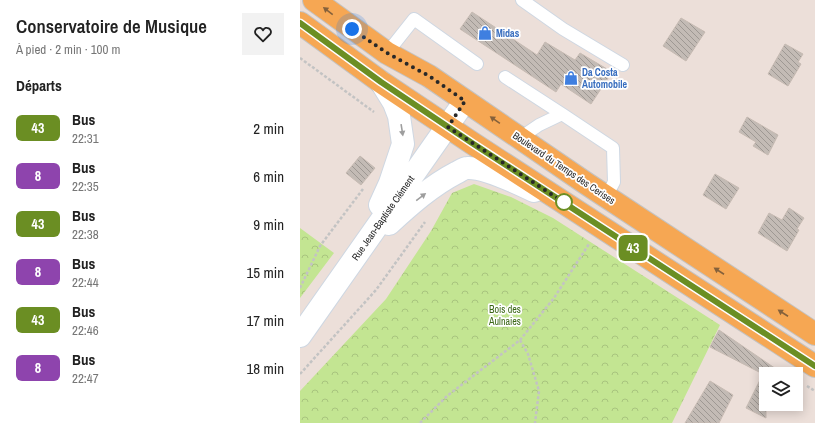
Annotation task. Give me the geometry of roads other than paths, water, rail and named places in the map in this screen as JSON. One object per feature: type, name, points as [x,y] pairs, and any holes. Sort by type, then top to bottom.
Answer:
[{"type":"main road","name":"Boulevard du Temps des Cerises","points":[[314,0],[387,53],[429,76],[606,197],[815,334]]},
{"type":"main road","points":[[300,23],[381,82],[448,127],[815,366]]},
{"type":"street","points":[[360,250],[390,183],[403,144],[399,116],[394,103],[381,82]]},
{"type":"street","name":"Rue Jean-Baptiste Clément","points":[[300,336],[465,101]]},
{"type":"street","points":[[360,250],[411,204],[445,179],[466,168],[486,171],[501,176],[538,193],[565,203]]},
{"type":"lane","points":[[522,0],[563,29],[623,65]]},
{"type":"lane","points":[[387,53],[414,19],[477,64]]},
{"type":"lane","points":[[505,77],[613,148],[614,182],[606,197]]},
{"type":"lane","points":[[520,138],[540,125],[562,114]]},
{"type":"place","name":"Midas","points":[[485,33]]},
{"type":"place","name":"Da Costa Automobile","points":[[571,78]]},
{"type":"park label","name":"Bois des Aulnaies","points":[[505,314]]}]
